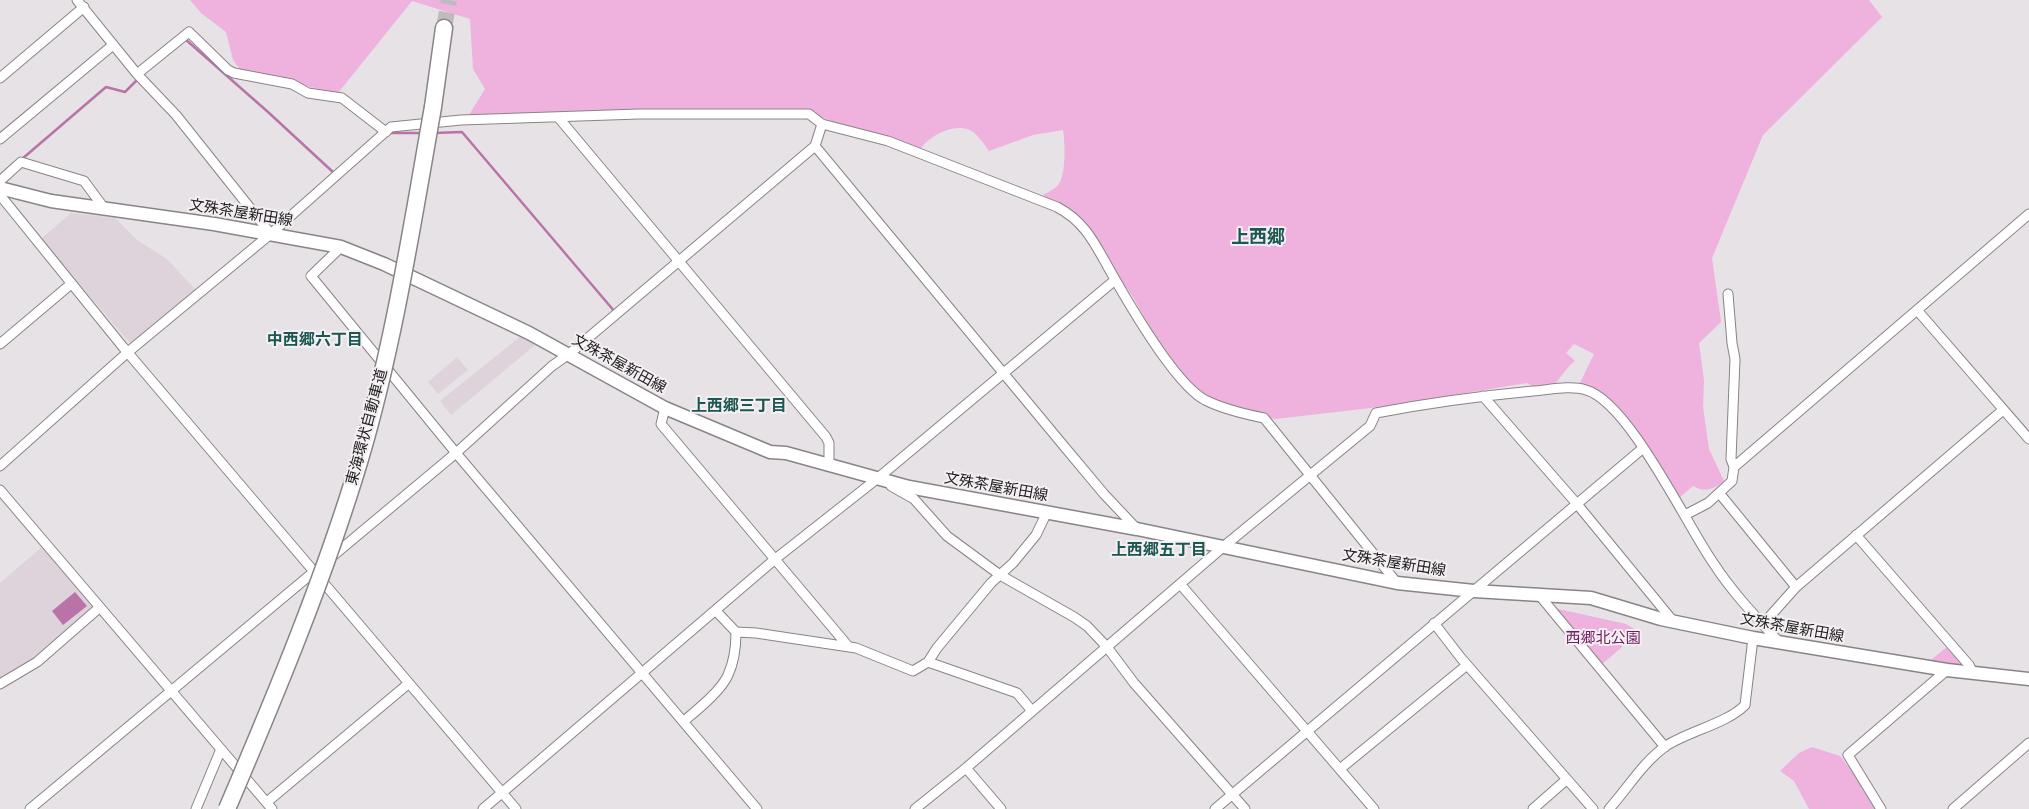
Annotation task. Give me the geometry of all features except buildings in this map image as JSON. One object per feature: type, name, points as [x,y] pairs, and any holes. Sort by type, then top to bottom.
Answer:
[{"type":"highway","name":"東海環状自動車道","points":[[227,809],[298,637],[334,542],[360,458],[399,293],[433,107],[444,28]]},
{"type":"main road","name":"文殊茶屋新田線","points":[[0,188],[51,201],[270,233],[341,246],[530,333],[665,408],[770,452],[786,452],[909,487],[998,505],[1138,529],[1397,583],[1474,591],[1591,598],[1673,621],[1753,638],[1947,670],[2029,679]]},
{"type":"street","points":[[0,78],[80,4],[137,74],[176,115],[270,233]]},
{"type":"street","points":[[137,74],[189,32],[228,70],[248,77],[292,84],[308,93],[342,98],[386,132]]},
{"type":"street","points":[[0,139],[113,45]]},
{"type":"street","points":[[0,466],[128,352],[270,233],[391,127],[461,120],[639,114],[809,114],[822,124],[888,141],[1072,214],[1090,236],[1158,348],[1191,389],[1205,400],[1246,415],[1264,418],[1397,583]]},
{"type":"street","points":[[558,117],[826,437],[829,464]]},
{"type":"street","points":[[30,809],[456,453],[552,366],[569,354],[815,146],[822,124]]},
{"type":"street","points":[[815,146],[1104,494],[1138,529]]},
{"type":"street","points":[[0,180],[21,162],[84,181],[104,208]]},
{"type":"street","points":[[0,195],[128,352],[516,809]]},
{"type":"street","points":[[1734,467],[2029,214]]},
{"type":"street","points":[[341,246],[311,276],[456,453],[757,809]]},
{"type":"street","points":[[484,809],[774,560],[878,478],[1115,280]]},
{"type":"street","points":[[0,344],[71,284]]},
{"type":"street","points":[[1685,515],[1708,503],[1732,481],[1734,467],[1732,459],[1735,359],[1728,294]]},
{"type":"street","points":[[1916,310],[2029,440]]},
{"type":"street","points":[[915,809],[966,768],[1223,547],[1370,426],[1376,413],[1414,405],[1562,388],[1585,389],[1609,405],[1633,433],[1714,564],[1780,642]]},
{"type":"street","points":[[1484,396],[1577,504],[1673,621]]},
{"type":"street","points":[[665,408],[661,424],[848,646]]},
{"type":"street","points":[[1763,624],[1796,587],[2003,410]]},
{"type":"street","points":[[1215,809],[1642,449]]},
{"type":"street","points":[[878,478],[914,499],[947,536],[1000,575],[1074,616],[1107,647],[1134,683],[1245,809]]},
{"type":"street","points":[[0,490],[4,500],[100,607],[270,806],[408,684]]},
{"type":"street","points":[[1720,494],[1796,587]]},
{"type":"street","points":[[736,632],[848,646],[913,671],[928,662],[937,648],[1000,575],[1013,563],[1036,535],[1047,512]]},
{"type":"street","points":[[1856,535],[1969,665],[1973,673]]},
{"type":"street","points":[[1181,585],[1374,809]]},
{"type":"street","points":[[1540,596],[1665,747]]},
{"type":"street","points":[[0,684],[36,662],[100,607]]},
{"type":"street","points":[[684,722],[709,699],[728,676],[736,648],[736,632],[716,610]]},
{"type":"street","points":[[1434,623],[1467,665],[1593,809]]},
{"type":"street","points":[[1609,809],[1642,767],[1665,747],[1685,734],[1718,721],[1745,704],[1753,638]]},
{"type":"street","points":[[928,662],[1016,693],[1032,711]]},
{"type":"street","points":[[1340,769],[1467,665]]},
{"type":"street","points":[[1881,809],[1848,756],[1947,670]]},
{"type":"street","points":[[1953,809],[2029,743]]},
{"type":"street","points":[[196,809],[221,749]]},
{"type":"street","points":[[966,768],[1001,809]]},
{"type":"street","points":[[1533,809],[1566,780]]},
{"type":"shaded area","points":[[71,213],[115,218],[137,240],[167,259],[196,290],[133,343],[129,342],[41,239]]},
{"type":"shaded area","points":[[521,336],[535,345],[451,415],[440,401]]},
{"type":"shaded area","points":[[457,357],[468,370],[438,394],[428,382]]},
{"type":"shaded area","points":[[43,546],[94,605],[94,609],[34,659],[0,679],[0,583]]},
{"type":"shaded area","points":[[75,592],[87,606],[63,625],[52,611]]},
{"type":"green space","points":[[190,0],[1869,0],[1882,17],[1763,135],[1712,258],[1721,322],[1699,343],[1704,381],[1703,407],[1709,449],[1724,481],[1717,486],[1705,490],[1693,486],[1679,498],[1615,407],[1578,387],[1594,354],[1574,344],[1566,353],[1575,361],[1555,384],[1544,389],[1536,388],[1527,383],[1379,407],[1276,419],[1233,413],[1179,380],[1133,297],[1084,227],[1042,203],[1044,194],[1057,186],[1062,177],[1064,156],[1063,130],[1033,135],[989,151],[974,132],[960,128],[953,129],[937,134],[930,139],[920,150],[918,157],[819,116],[766,109],[469,115],[485,89],[473,69],[470,19],[412,1],[338,93],[242,72],[233,60],[226,32],[201,13]]},
{"type":"green space","name":"西郷北公園","points":[[1554,608],[1626,624],[1640,632],[1601,665]]},
{"type":"green space","points":[[1947,647],[1962,663],[1957,668],[1927,663]]},
{"type":"green space","points":[[1812,747],[1840,756],[1870,794],[1878,809],[1809,809],[1794,781],[1780,771],[1799,753]]},
{"type":"waterway","points":[[185,39],[334,173]]},
{"type":"waterway","points":[[22,159],[106,87],[125,92],[139,78]]},
{"type":"waterway","points":[[434,133],[462,132],[615,312]]},
{"type":"waterway","points":[[389,133],[423,133]]},
{"type":"tunnel","points":[[444,28],[449,0]]},
{"type":"district","name":"上西郷","points":[[1258,238]]},
{"type":"district","name":"中西郷六丁目","points":[[315,340]]},
{"type":"district","name":"上西郷三丁目","points":[[739,406]]},
{"type":"district","name":"上西郷五丁目","points":[[1159,550]]}]
